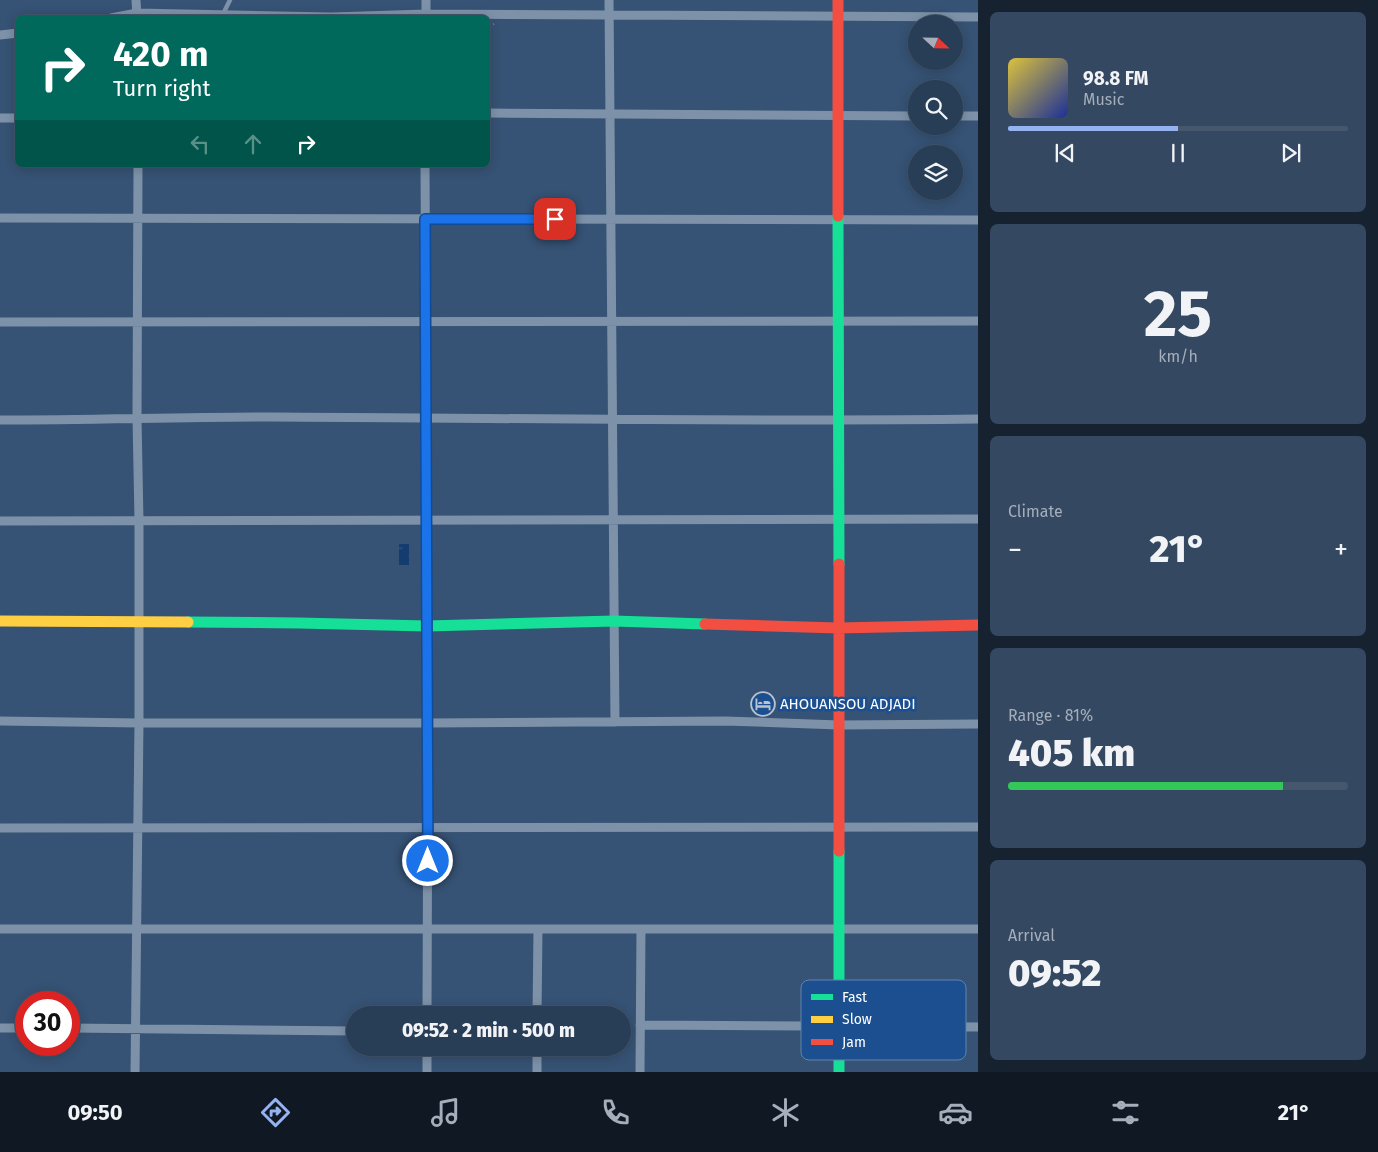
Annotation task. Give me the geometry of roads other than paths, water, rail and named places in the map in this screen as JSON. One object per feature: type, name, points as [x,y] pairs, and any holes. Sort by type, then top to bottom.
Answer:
[{"type":"street","points":[[136,0],[137,15],[250,15]]},
{"type":"street","points":[[426,0],[426,15]]},
{"type":"street","points":[[609,0],[615,722]]},
{"type":"street","points":[[838,0],[839,980]]},
{"type":"street","points":[[490,16],[978,17]]},
{"type":"street","points":[[0,35],[15,32]]},
{"type":"street","points":[[490,114],[908,116]]},
{"type":"street","points":[[963,116],[978,116]]},
{"type":"street","points":[[0,118],[15,118]]},
{"type":"street","points":[[135,1072],[139,723],[138,167]]},
{"type":"street","points":[[424,167],[428,723],[427,1006]]},
{"type":"street","points":[[0,218],[978,220]]},
{"type":"street","points":[[0,322],[978,321]]},
{"type":"street","points":[[0,420],[259,417],[838,421],[978,419]]},
{"type":"street","points":[[0,521],[978,519]]},
{"type":"street","points":[[0,621],[299,622],[427,626],[614,621],[838,628],[978,625]]},
{"type":"street","points":[[0,721],[139,723],[725,721],[839,725],[978,724]]},
{"type":"street","points":[[0,828],[978,827]]},
{"type":"street","points":[[0,928],[978,929]]},
{"type":"street","points":[[537,1006],[538,928]]},
{"type":"street","points":[[640,1072],[642,929]]},
{"type":"street","points":[[640,1025],[801,1026]]},
{"type":"street","points":[[0,1028],[15,1028]]},
{"type":"street","points":[[80,1028],[346,1031]]},
{"type":"street","points":[[426,1072],[427,1056]]},
{"type":"street","points":[[537,1056],[537,1072]]},
{"type":"lane","points":[[223,14],[230,0]]},
{"type":"water","points":[[399,544],[409,544],[409,565],[399,565]]},
{"type":"place","name":"AHOUANSOU ADJADI","points":[[763,704]]}]
